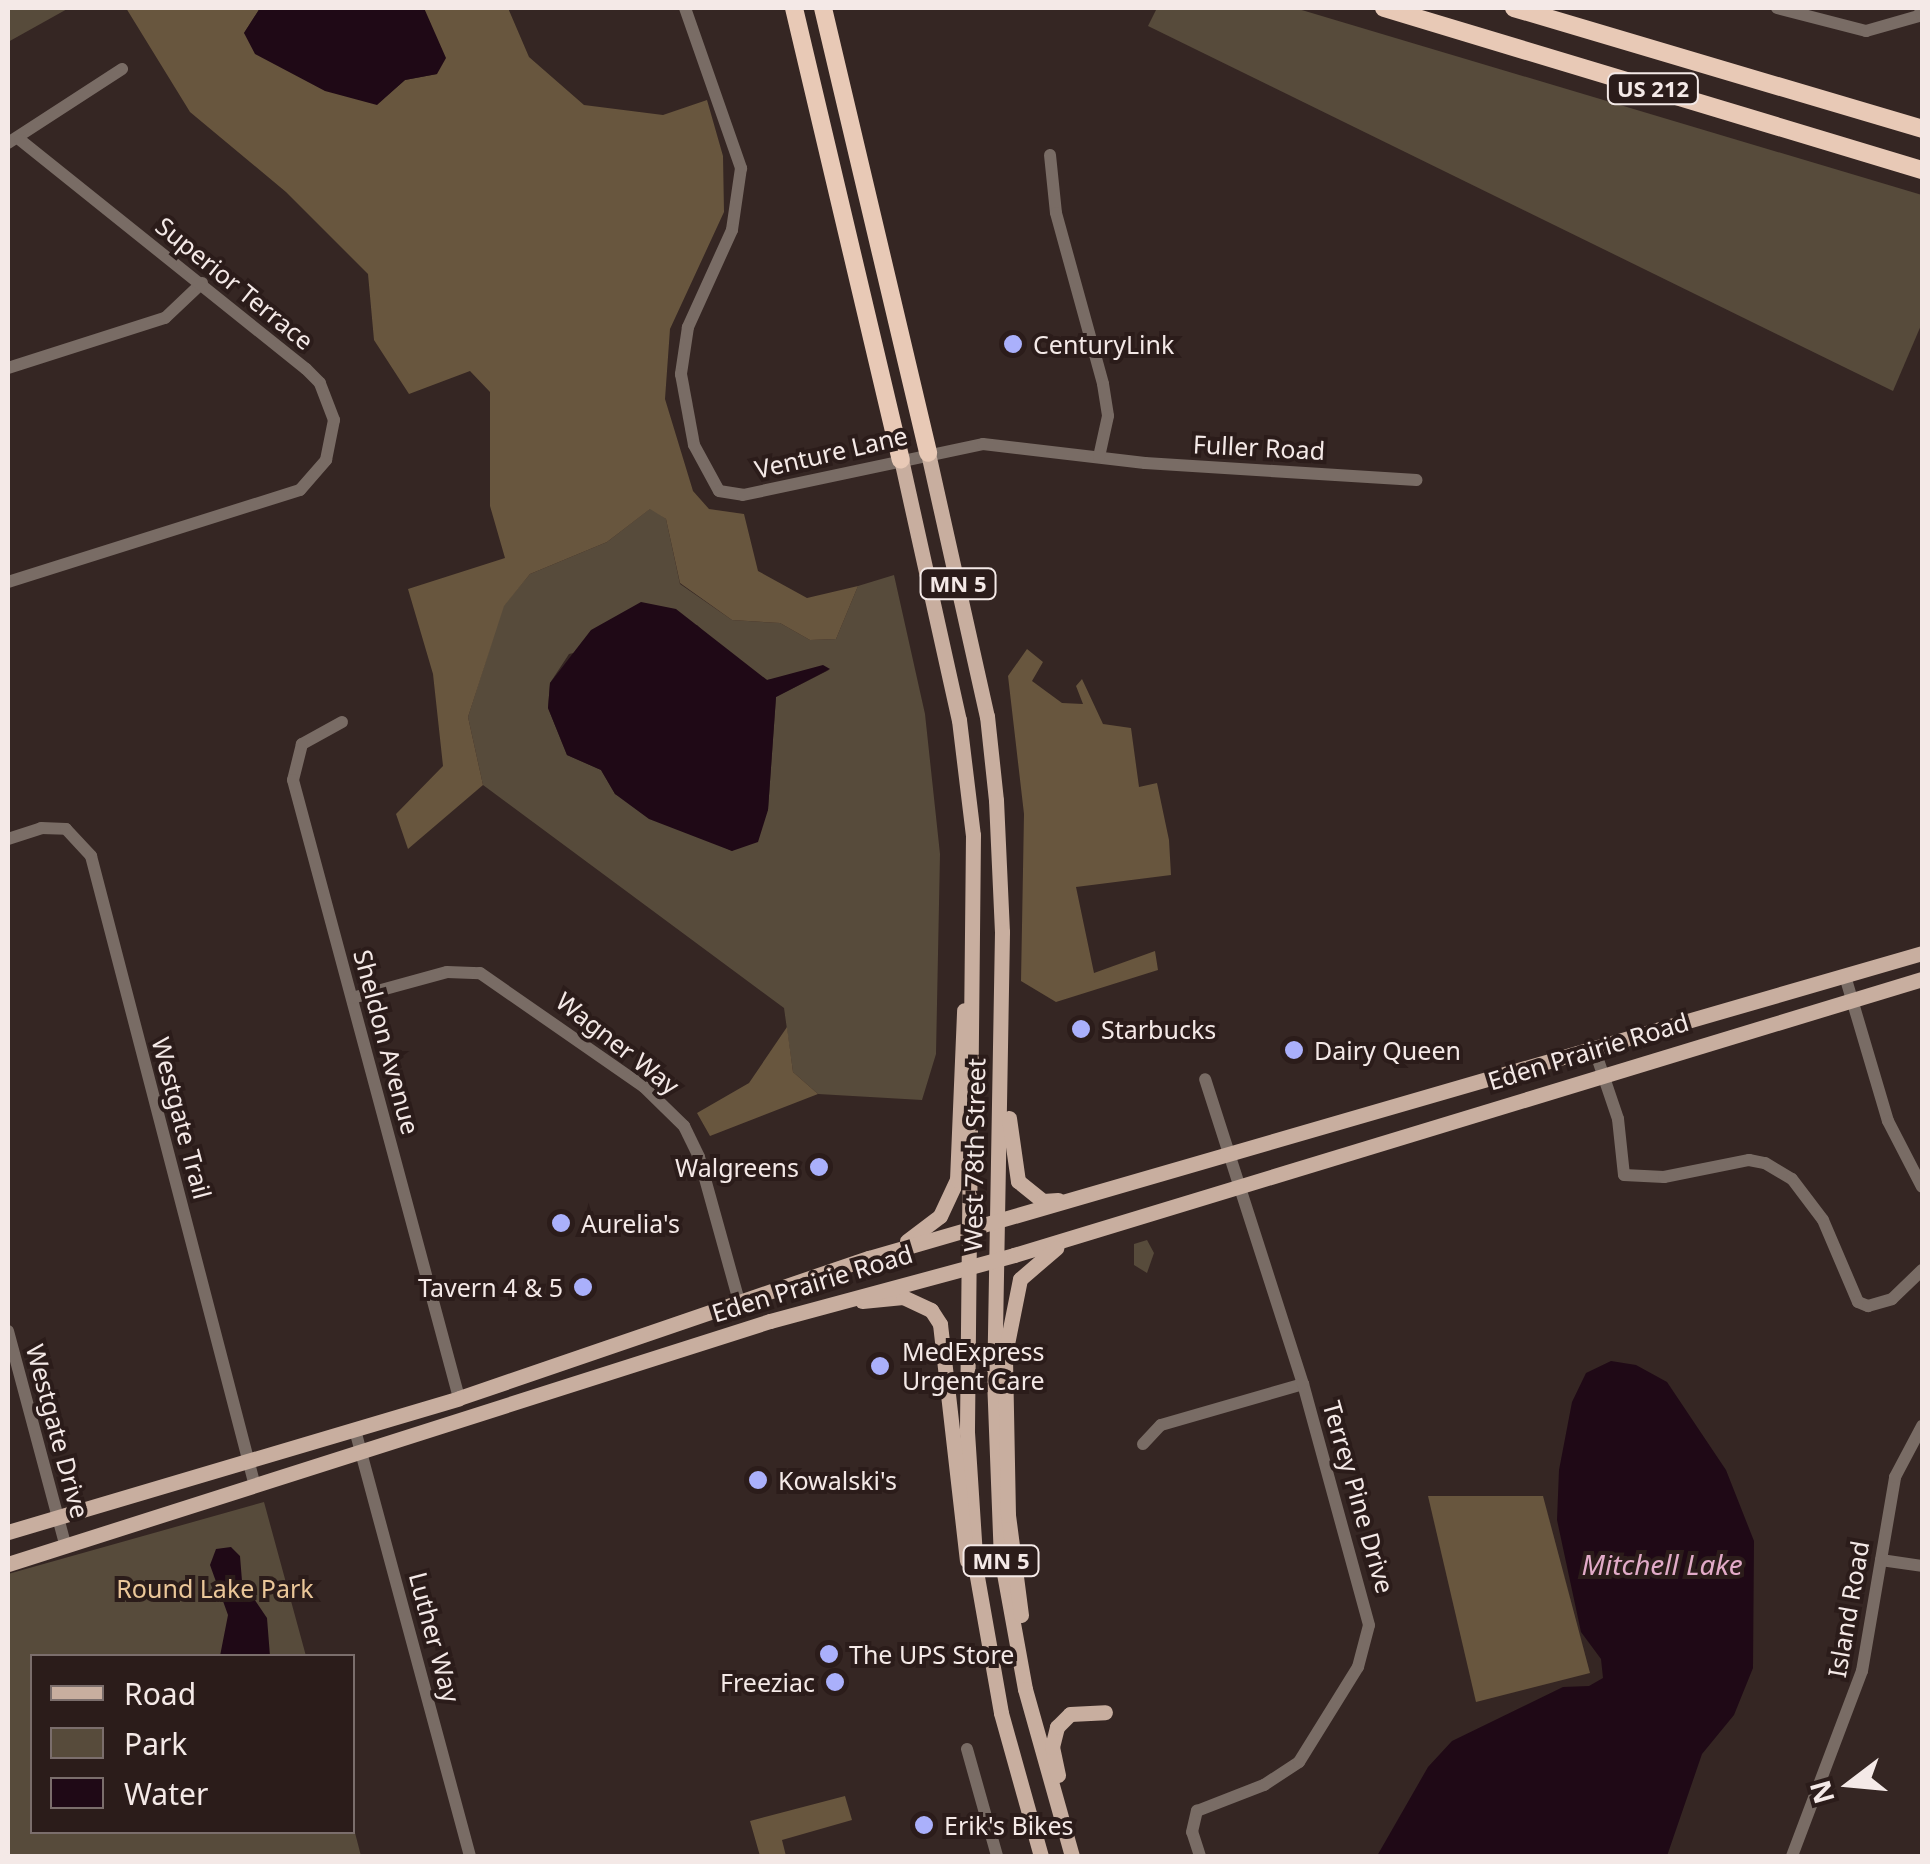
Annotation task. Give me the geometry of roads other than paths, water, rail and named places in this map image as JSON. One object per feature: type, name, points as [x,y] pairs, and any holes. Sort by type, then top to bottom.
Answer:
[{"type":"highway","name":"MN 5","points":[[794,8],[901,459]]},
{"type":"highway","name":"MN 5","points":[[823,8],[928,453]]},
{"type":"highway","name":"US 212","points":[[1384,8],[1922,170]]},
{"type":"highway","name":"US 212","points":[[1514,8],[1922,129]]},
{"type":"main road","name":"West 78th Street","points":[[928,453],[988,716],[1002,932],[995,1484],[1000,1557],[1024,1689],[1072,1856]]},
{"type":"main road","name":"West 78th Street","points":[[901,459],[960,720],[975,917],[966,1432],[987,1644],[1041,1856]]},
{"type":"main road","points":[[889,1252],[930,1226],[958,1180],[963,1018],[975,917]]},
{"type":"main road","name":"Eden Prairie Road","points":[[8,1532],[458,1398],[738,1298],[971,1227],[1082,1200],[1922,953]]},
{"type":"main road","name":"Eden Prairie Road","points":[[8,1564],[823,1305],[1083,1234],[1604,1072],[1922,980]]},
{"type":"main road","points":[[1001,1049],[1018,1181],[1043,1201],[1082,1200]]},
{"type":"main road","points":[[1024,1689],[1005,1454],[1009,1316],[1030,1266],[1083,1234]]},
{"type":"main road","points":[[823,1305],[903,1297],[932,1310],[940,1324],[962,1537],[987,1644]]},
{"type":"main road","points":[[1080,1856],[1053,1736],[1070,1714],[1106,1712]]},
{"type":"street","name":"Venture Lane","points":[[685,8],[740,168],[732,230],[682,351],[682,399],[708,477],[719,490],[744,495],[928,453]]},
{"type":"street","points":[[1777,8],[1866,31],[1922,15],[1920,8]]},
{"type":"street","points":[[14,142],[122,68]]},
{"type":"street","name":"Superior Terrace","points":[[8,582],[300,490],[326,460],[334,420],[320,384],[202,283],[14,142]]},
{"type":"street","points":[[1050,155],[1056,213],[1103,384],[1108,416],[1099,457]]},
{"type":"street","points":[[8,368],[165,318],[202,283]]},
{"type":"street","name":"Fuller Road","points":[[928,453],[982,444],[1099,457],[1416,480]]},
{"type":"street","name":"Sheldon Avenue","points":[[342,722],[302,744],[292,767],[458,1398]]},
{"type":"street","name":"Westgate Trail","points":[[8,838],[41,828],[66,829],[91,856],[255,1486]]},
{"type":"street","name":"Wagner Way","points":[[352,998],[447,972],[480,973],[644,1087],[684,1126],[699,1157],[738,1298]]},
{"type":"street","points":[[1844,976],[1888,1121],[1917,1163],[1922,1187]]},
{"type":"street","points":[[1594,1048],[1618,1118],[1624,1174],[1664,1177],[1749,1160],[1764,1163],[1792,1179],[1823,1220],[1858,1302],[1868,1306],[1892,1299],[1922,1270]]},
{"type":"street","name":"Terrey Pine Drive","points":[[1200,1856],[1192,1832],[1193,1808],[1264,1785],[1299,1762],[1366,1647],[1367,1604],[1303,1384],[1205,1078]]},
{"type":"street","name":"Westgate Drive","points":[[8,1331],[66,1544]]},
{"type":"street","points":[[1144,1444],[1161,1425],[1303,1384]]},
{"type":"street","name":"Island Road","points":[[1792,1856],[1862,1671],[1895,1476],[1922,1426]]},
{"type":"street","name":"Luther Way","points":[[355,1430],[470,1856]]},
{"type":"street","points":[[1882,1560],[1922,1566]]},
{"type":"street","points":[[967,1749],[997,1856]]},
{"type":"water","points":[[260,8],[424,8],[446,58],[437,74],[405,80],[377,105],[325,91],[255,54],[244,33]]},
{"type":"water","points":[[641,602],[676,609],[767,680],[823,665],[830,669],[776,697],[768,810],[758,842],[732,851],[649,819],[615,794],[601,770],[567,755],[548,708],[550,683],[591,630]]},
{"type":"water","name":"Mitchell Lake","points":[[1611,1361],[1636,1365],[1667,1382],[1726,1470],[1754,1541],[1753,1668],[1734,1715],[1702,1754],[1667,1856],[1377,1856],[1428,1767],[1452,1741],[1563,1687],[1589,1686],[1603,1678],[1601,1659],[1581,1632],[1557,1520],[1559,1470],[1572,1402],[1586,1373]]},
{"type":"water","points":[[231,1547],[240,1556],[242,1581],[267,1618],[270,1654],[220,1654],[228,1615],[210,1565],[216,1549]]},
{"type":"place","name":"CenturyLink","points":[[1013,344]]},
{"type":"place","name":"Starbucks","points":[[1081,1029]]},
{"type":"place","name":"Dairy Queen","points":[[1294,1050]]},
{"type":"place","name":"Walgreens","points":[[819,1167]]},
{"type":"place","name":"Aurelia's","points":[[561,1223]]},
{"type":"place","name":"Tavern 4 & 5","points":[[583,1287]]},
{"type":"place","name":"MedExpress Urgent Care","points":[[880,1366]]},
{"type":"place","name":"Kowalski's","points":[[758,1480]]},
{"type":"place","name":"The UPS Store","points":[[829,1654]]},
{"type":"place","name":"Freeziac","points":[[835,1682]]},
{"type":"place","name":"Erik's Bikes","points":[[924,1825]]},
{"type":"park label","name":"Round Lake Park","points":[[215,1588]]}]
